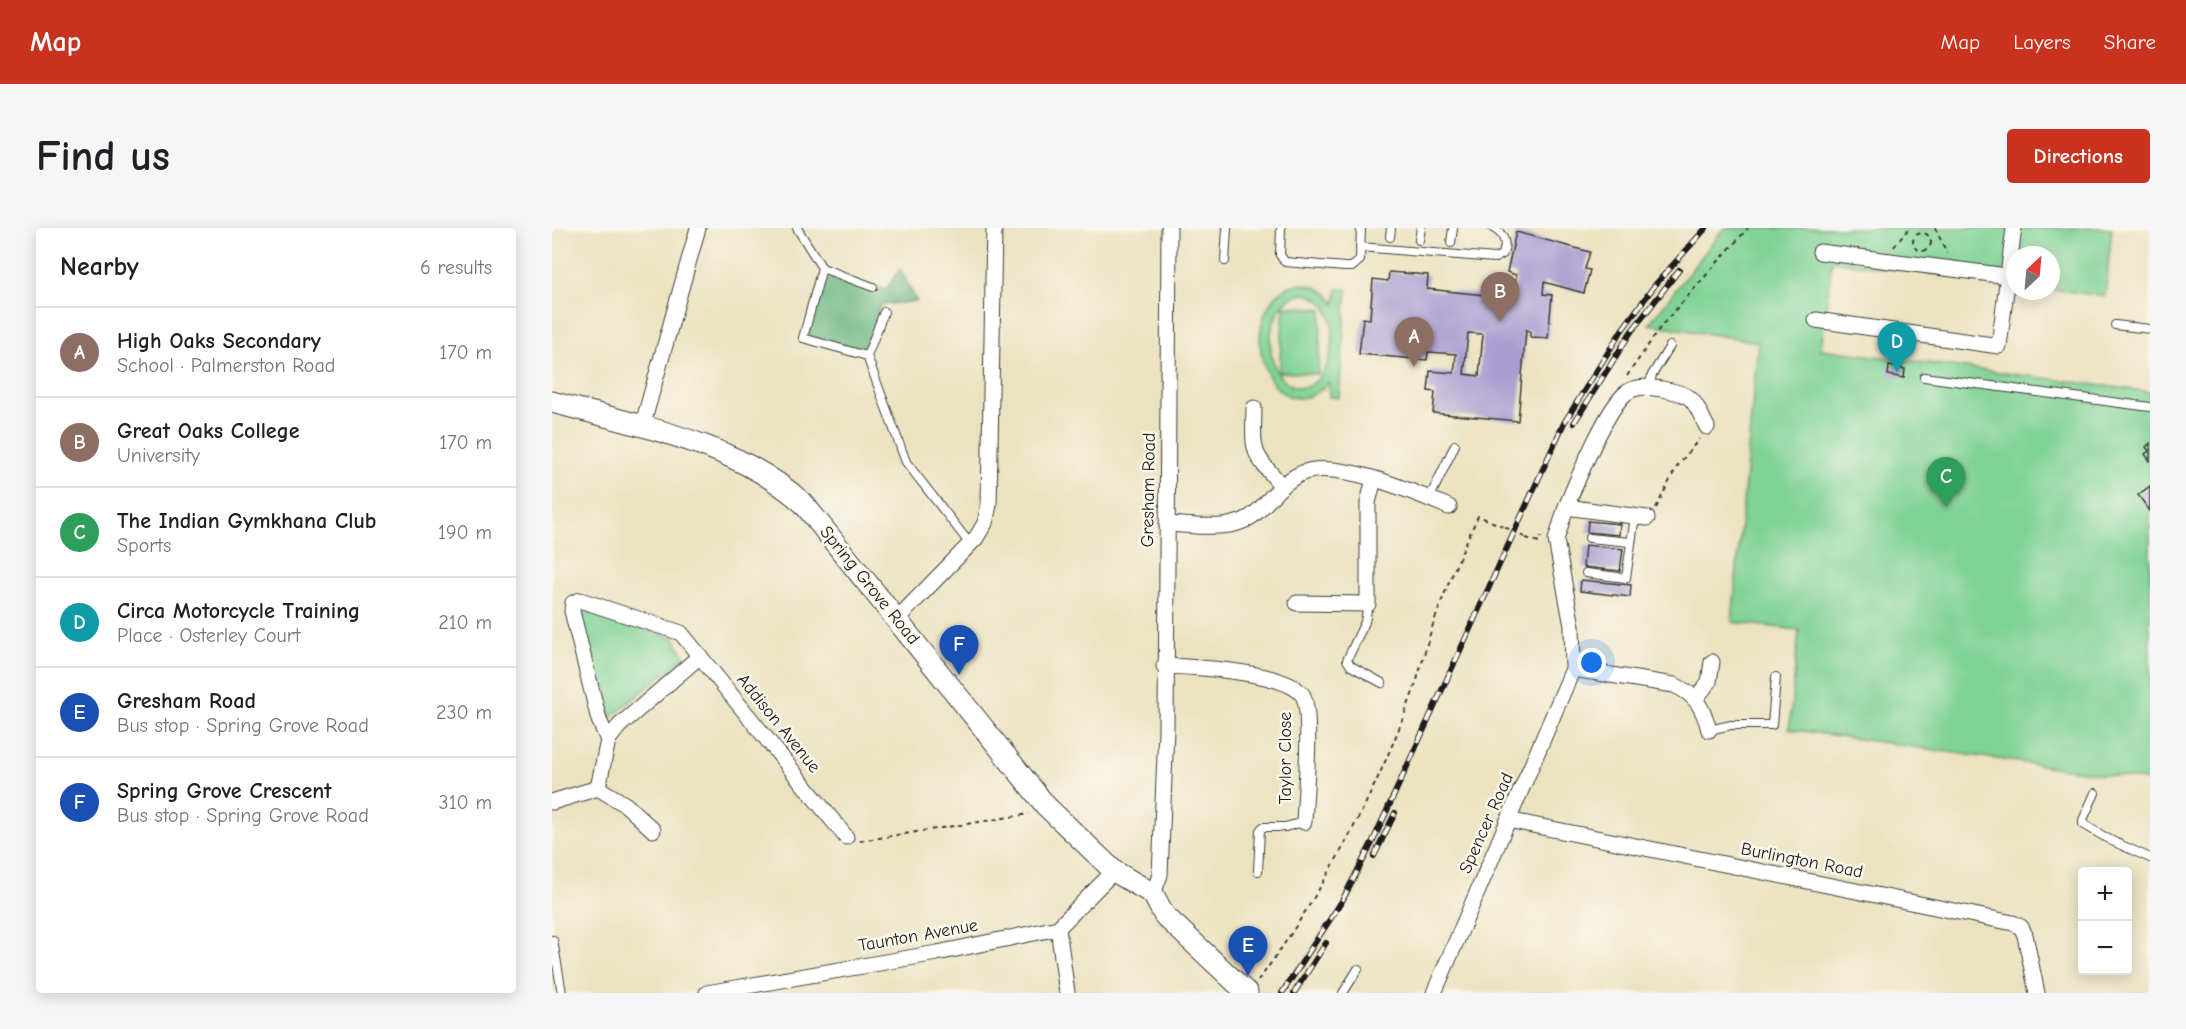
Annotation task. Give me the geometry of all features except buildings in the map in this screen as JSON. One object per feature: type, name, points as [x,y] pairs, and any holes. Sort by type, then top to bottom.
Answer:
[{"type":"main road","name":"Spring Grove Road","points":[[552,402],[725,453],[781,483],[803,503],[898,618],[1046,806],[1114,871],[1153,894],[1164,915],[1251,990]]},
{"type":"street","points":[[642,427],[698,228]]},
{"type":"street","points":[[898,618],[970,544],[985,523],[989,505],[994,228]]},
{"type":"street","name":"Gresham Road","points":[[1153,894],[1160,875],[1166,730],[1164,666],[1169,228]]},
{"type":"street","points":[[2013,246],[2014,228]]},
{"type":"street","points":[[1820,252],[2006,276]]},
{"type":"street","points":[[1816,320],[1999,346],[2007,300]]},
{"type":"street","points":[[1648,387],[1685,393],[1693,399],[1707,427]]},
{"type":"street","name":"Spencer Road","points":[[1434,993],[1574,669],[1572,626],[1556,540],[1566,507],[1604,425],[1625,394],[1636,388],[1648,387]]},
{"type":"street","points":[[1254,408],[1254,447],[1257,457],[1282,486]]},
{"type":"street","points":[[1167,524],[1235,526],[1257,513],[1282,486],[1301,473],[1318,470],[1397,484],[1449,507]]},
{"type":"street","points":[[1297,603],[1368,604],[1368,503],[1374,479]]},
{"type":"street","points":[[1566,507],[1641,517]]},
{"type":"street","name":"Addison Avenue","points":[[608,740],[596,709],[572,611],[573,603],[580,600],[681,633],[846,837]]},
{"type":"street","points":[[598,788],[608,740],[619,726],[700,656]]},
{"type":"street","points":[[1696,698],[1709,682],[1712,662]]},
{"type":"street","name":"Taylor Close","points":[[1164,666],[1218,668],[1289,684],[1303,695],[1308,715],[1304,822]]},
{"type":"street","points":[[1574,669],[1674,685],[1696,698],[1705,715],[1709,730]]},
{"type":"street","points":[[552,802],[598,788],[626,805],[654,830]]},
{"type":"street","name":"Burlington Road","points":[[1508,820],[2013,922],[2021,927],[2025,935],[2037,993]]},
{"type":"street","points":[[1067,993],[1058,928],[1114,871]]},
{"type":"street","name":"Taunton Avenue","points":[[707,993],[937,953],[1058,928]]},
{"type":"lane","points":[[797,228],[822,268],[873,287]]},
{"type":"lane","points":[[1225,261],[1227,228]]},
{"type":"lane","points":[[1281,228],[1280,255],[1288,264],[1352,267],[1360,260],[1361,228]]},
{"type":"lane","points":[[1390,228],[1390,237]]},
{"type":"lane","points":[[1419,240],[1421,228]]},
{"type":"lane","points":[[1451,243],[1453,228]]},
{"type":"lane","points":[[1360,247],[1495,258],[1503,254],[1505,243],[1500,232],[1493,228]]},
{"type":"lane","points":[[822,268],[803,338],[867,356]]},
{"type":"lane","points":[[884,312],[867,356],[906,462],[970,544]]},
{"type":"lane","points":[[2115,325],[2150,329]]},
{"type":"lane","points":[[1648,387],[1652,375],[1670,346]]},
{"type":"lane","points":[[1924,377],[2150,407]]},
{"type":"lane","points":[[1430,499],[1455,445]]},
{"type":"lane","points":[[1586,573],[1626,578],[1630,542],[1641,517]]},
{"type":"lane","points":[[1589,538],[1630,542]]},
{"type":"lane","points":[[1368,604],[1365,622],[1347,660],[1351,666],[1382,683]]},
{"type":"lane","points":[[1709,730],[1731,725],[1772,725],[1776,676]]},
{"type":"lane","points":[[2096,793],[2083,819],[2083,824],[2110,840],[2150,858]]},
{"type":"lane","points":[[1258,871],[1260,830],[1263,827],[1285,827],[1304,822]]},
{"type":"lane","points":[[553,940],[562,993]]},
{"type":"lane","points":[[1343,993],[1358,969]]},
{"type":"path","points":[[1884,260],[1909,228]]},
{"type":"path","points":[[1935,228],[1954,269]]},
{"type":"path","points":[[1918,233],[1924,233],[1930,239],[1926,249],[1921,250],[1914,246],[1914,237],[1918,233]]},
{"type":"path","points":[[1641,517],[1655,510],[1687,452],[1707,427]]},
{"type":"path","points":[[1251,990],[1300,923],[1335,863],[1377,779],[1410,699],[1454,567],[1478,516],[1533,541]]},
{"type":"path","points":[[846,837],[864,842],[1038,813],[1046,806]]},
{"type":"green space","points":[[1724,228],[2112,228],[2105,296],[2060,290],[2060,246],[2006,246],[2006,283],[1832,261],[1821,349],[2150,392],[2150,781],[1789,729],[1799,630],[1732,622],[1758,342],[1649,324]]},
{"type":"green space","points":[[900,269],[917,301],[880,305],[870,337],[863,348],[855,349],[806,335],[818,289],[827,278],[886,289]]},
{"type":"green space","points":[[1306,284],[1322,290],[1335,304],[1337,289],[1347,289],[1339,398],[1329,397],[1329,382],[1308,396],[1289,396],[1275,385],[1264,366],[1260,343],[1263,320],[1273,299],[1293,285]],"holes":[[[1304,294],[1320,301],[1329,314],[1333,332],[1331,351],[1325,368],[1316,381],[1304,387],[1289,384],[1277,370],[1271,353],[1271,334],[1276,316],[1287,301],[1295,296]]]},
{"type":"green space","points":[[1284,306],[1322,309],[1318,374],[1279,372]]},
{"type":"green space","points":[[578,607],[675,639],[685,657],[610,718]]},
{"type":"railway","points":[[1282,993],[1342,901],[1373,841],[1564,423],[1622,330],[1655,285],[1706,228]]},
{"type":"railway","points":[[1574,423],[1631,332],[1679,270]]},
{"type":"railway","points":[[1374,856],[1395,813]]},
{"type":"railway","points":[[1294,993],[1326,943]]},
{"type":"place","name":"Great Oaks College","points":[[1500,322]]},
{"type":"place","name":"High Oaks Secondary","points":[[1414,367]]},
{"type":"place","name":"Circa Motorcycle Training","points":[[1897,372]]},
{"type":"place","name":"The Indian Gymkhana Club","points":[[1946,507]]},
{"type":"place","name":"Spring Grove Crescent","points":[[959,675]]},
{"type":"place","name":"Gresham Road","points":[[1248,976]]}]
